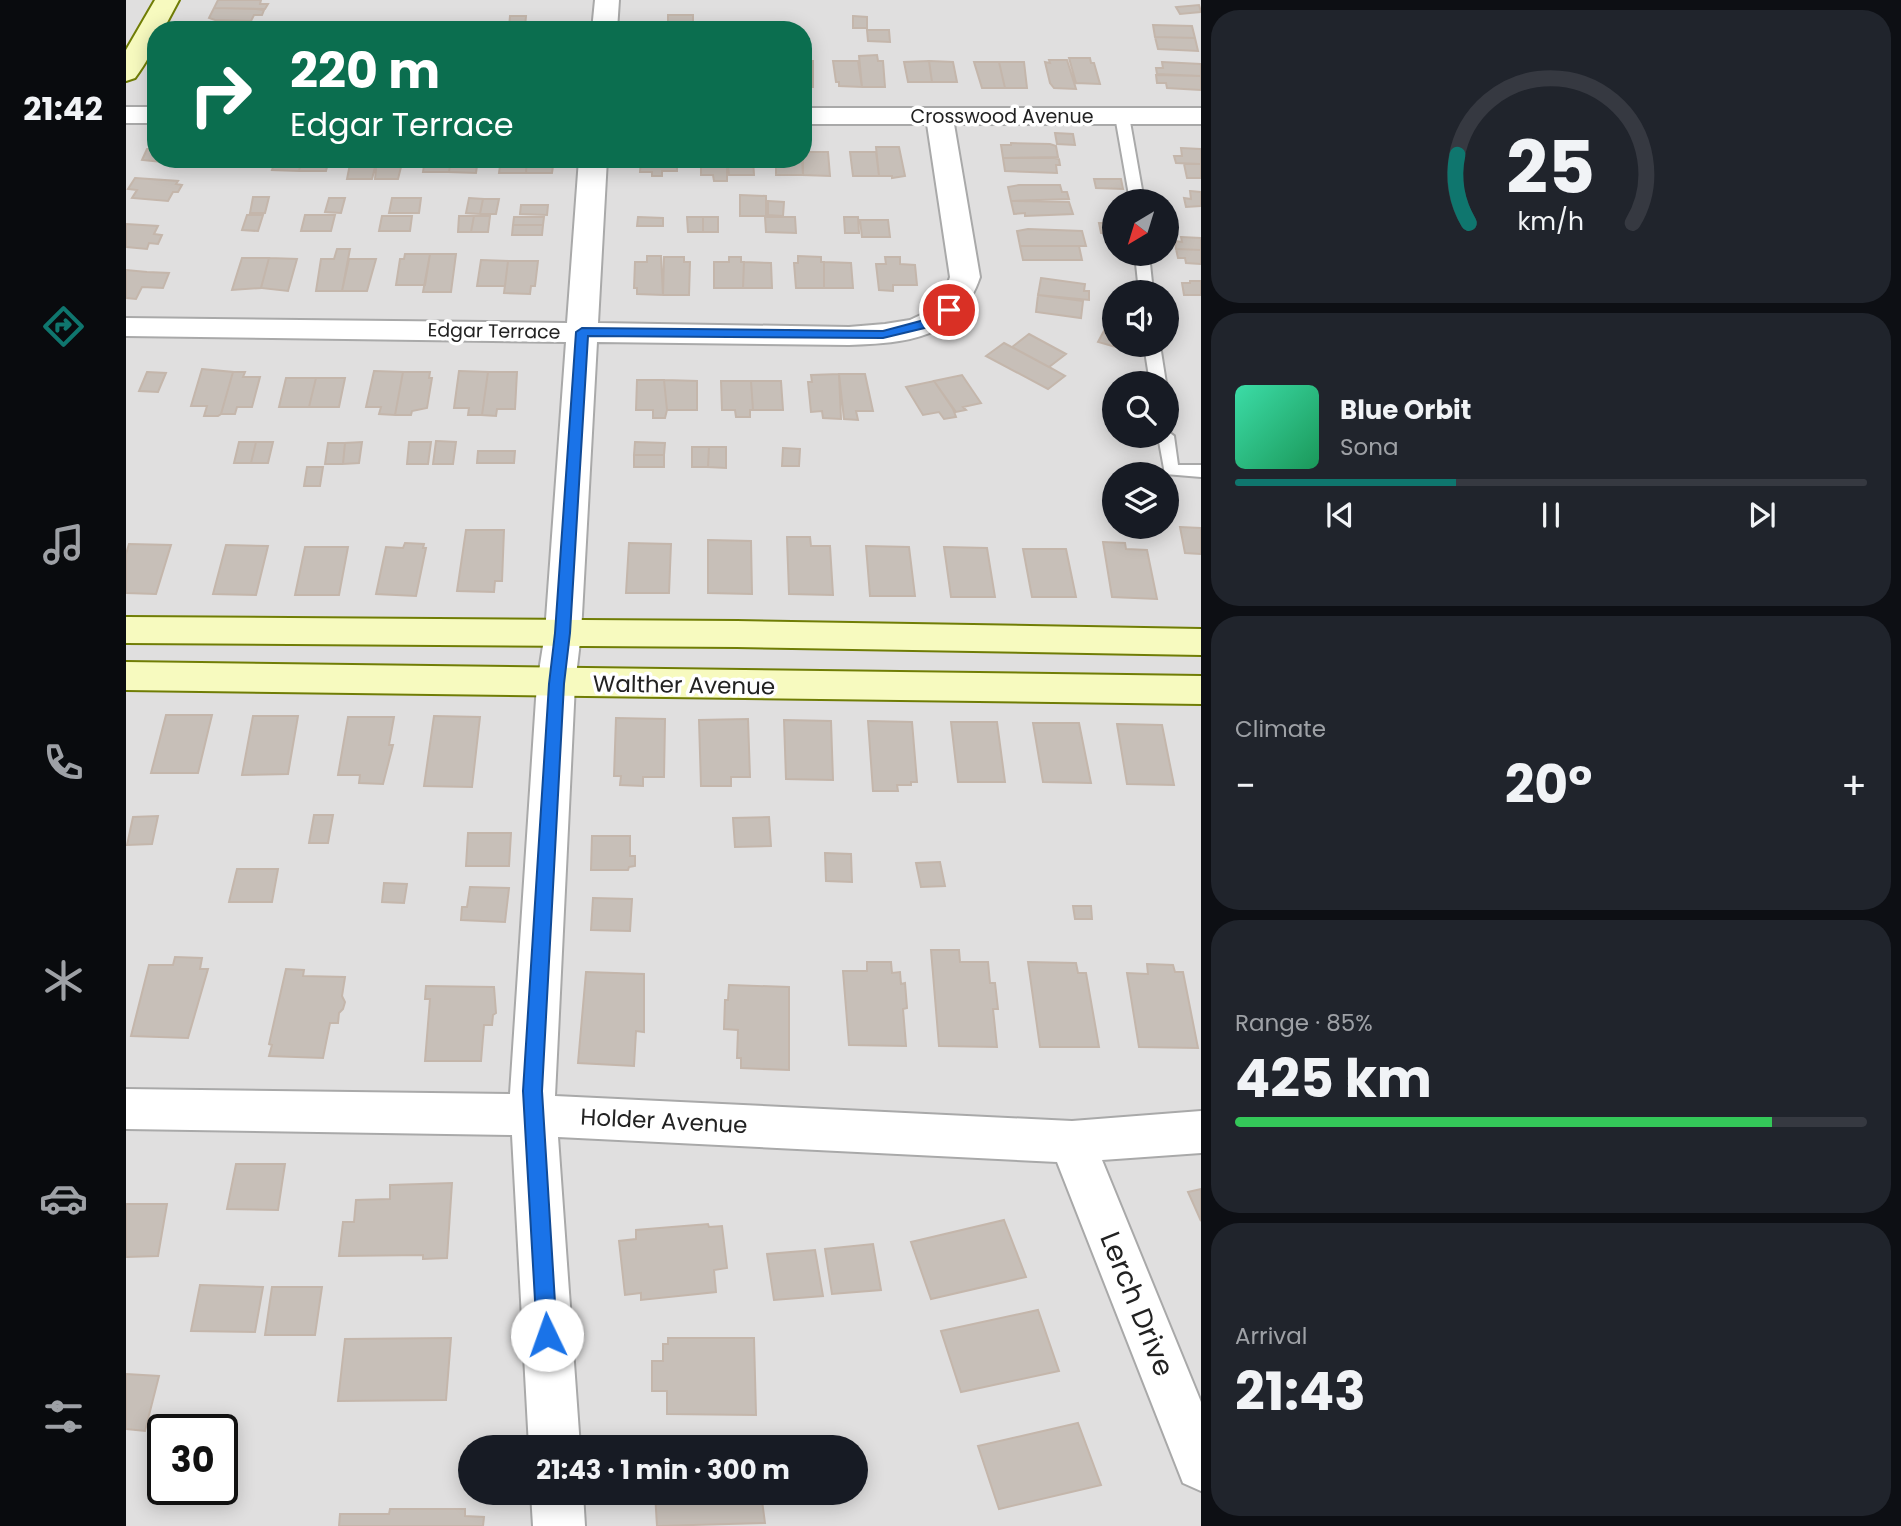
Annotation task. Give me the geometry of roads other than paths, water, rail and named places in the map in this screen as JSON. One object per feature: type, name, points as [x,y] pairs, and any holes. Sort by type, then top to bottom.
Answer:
[{"type":"main road","points":[[155,21],[167,0]]},
{"type":"main road","points":[[126,73],[147,36]]},
{"type":"main road","points":[[126,630],[1201,642]]},
{"type":"main road","name":"Walther Avenue","points":[[126,676],[556,684],[1201,690]]},
{"type":"street","points":[[605,21],[607,0]]},
{"type":"street","points":[[126,115],[147,115]]},
{"type":"street","name":"Crosswood Avenue","points":[[812,116],[1201,116]]},
{"type":"street","name":"Edgar Terrace","points":[[126,327],[849,336],[883,334],[933,322],[949,310],[962,293],[965,277],[939,116]]},
{"type":"street","points":[[553,1435],[533,1091],[556,684],[562,633],[592,168]]},
{"type":"street","name":"Holder Avenue","points":[[126,1109],[535,1115],[1072,1142],[1201,1132]]},
{"type":"street","name":"Lerch Drive","points":[[1072,1142],[1201,1465]]},
{"type":"street","points":[[558,1505],[559,1526]]},
{"type":"lane","points":[[1122,116],[1135,189]]},
{"type":"lane","points":[[1168,448],[1171,470],[1201,471]]}]
